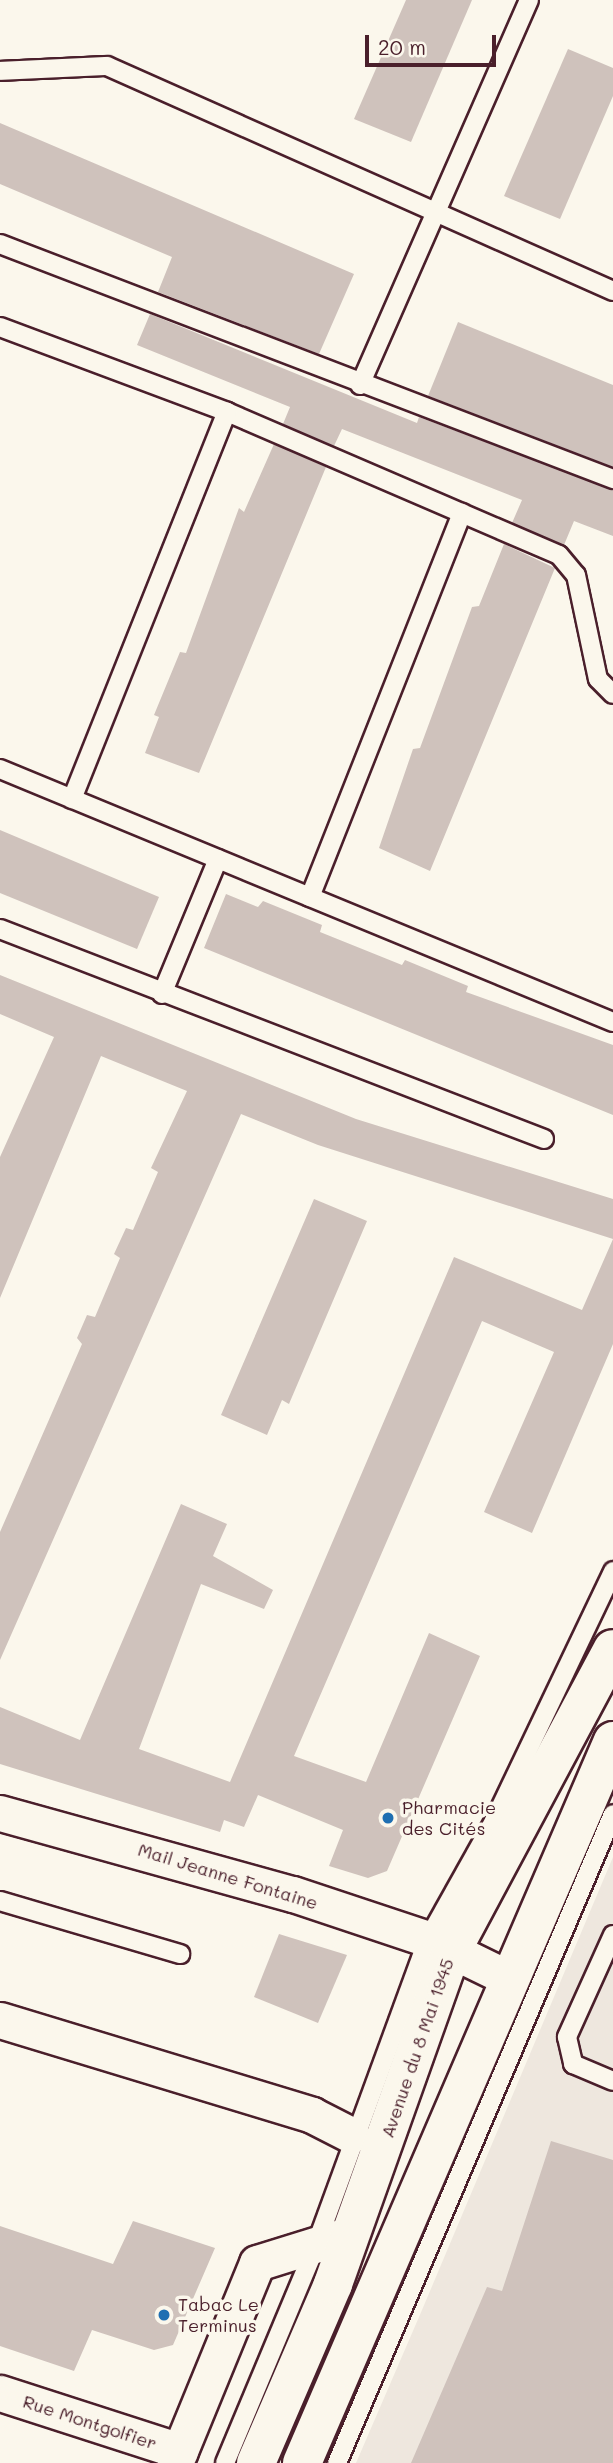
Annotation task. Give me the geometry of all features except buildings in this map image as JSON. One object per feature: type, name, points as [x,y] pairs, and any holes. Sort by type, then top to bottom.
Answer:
[{"type":"main road","name":"Avenue du 8 Mai 1945","points":[[256,2463],[333,2239],[440,1945],[613,1649]]},
{"type":"main road","points":[[302,2463],[613,1741]]},
{"type":"street","name":"Mail Jeanne Fontaine","points":[[0,1813],[293,1894],[440,1945],[510,1979]]},
{"type":"street","points":[[0,2020],[312,2115],[351,2135]]},
{"type":"street","points":[[178,2457],[257,2263],[333,2239]]},
{"type":"street","name":"Rue Montgolfier","points":[[0,2393],[178,2457]]},
{"type":"lane","points":[[360,385],[529,0]]},
{"type":"lane","points":[[0,71],[38,64],[107,66],[613,291]]},
{"type":"lane","points":[[0,244],[360,385],[613,479]]},
{"type":"lane","points":[[0,327],[227,412],[559,555],[576,575],[598,679],[613,694]]},
{"type":"lane","points":[[72,799],[227,412]]},
{"type":"lane","points":[[310,897],[462,513]]},
{"type":"lane","points":[[0,769],[613,1023]]},
{"type":"lane","points":[[162,994],[218,859]]},
{"type":"lane","points":[[0,929],[162,994],[544,1139]]},
{"type":"lane","points":[[225,2463],[333,2239],[351,2135],[440,1945],[494,1821],[613,1571]]},
{"type":"lane","points":[[337,2463],[613,1814]]},
{"type":"lane","points":[[0,1901],[180,1954]]},
{"type":"lane","points":[[613,1935],[566,2037],[573,2064],[613,2081]]},
{"type":"shaded area","points":[[613,1857],[613,2463],[356,2463],[422,2310]]},
{"type":"place","name":"Pharmacie des Cités","points":[[388,1818]]},
{"type":"place","name":"Tabac Le Terminus","points":[[164,2315]]}]
